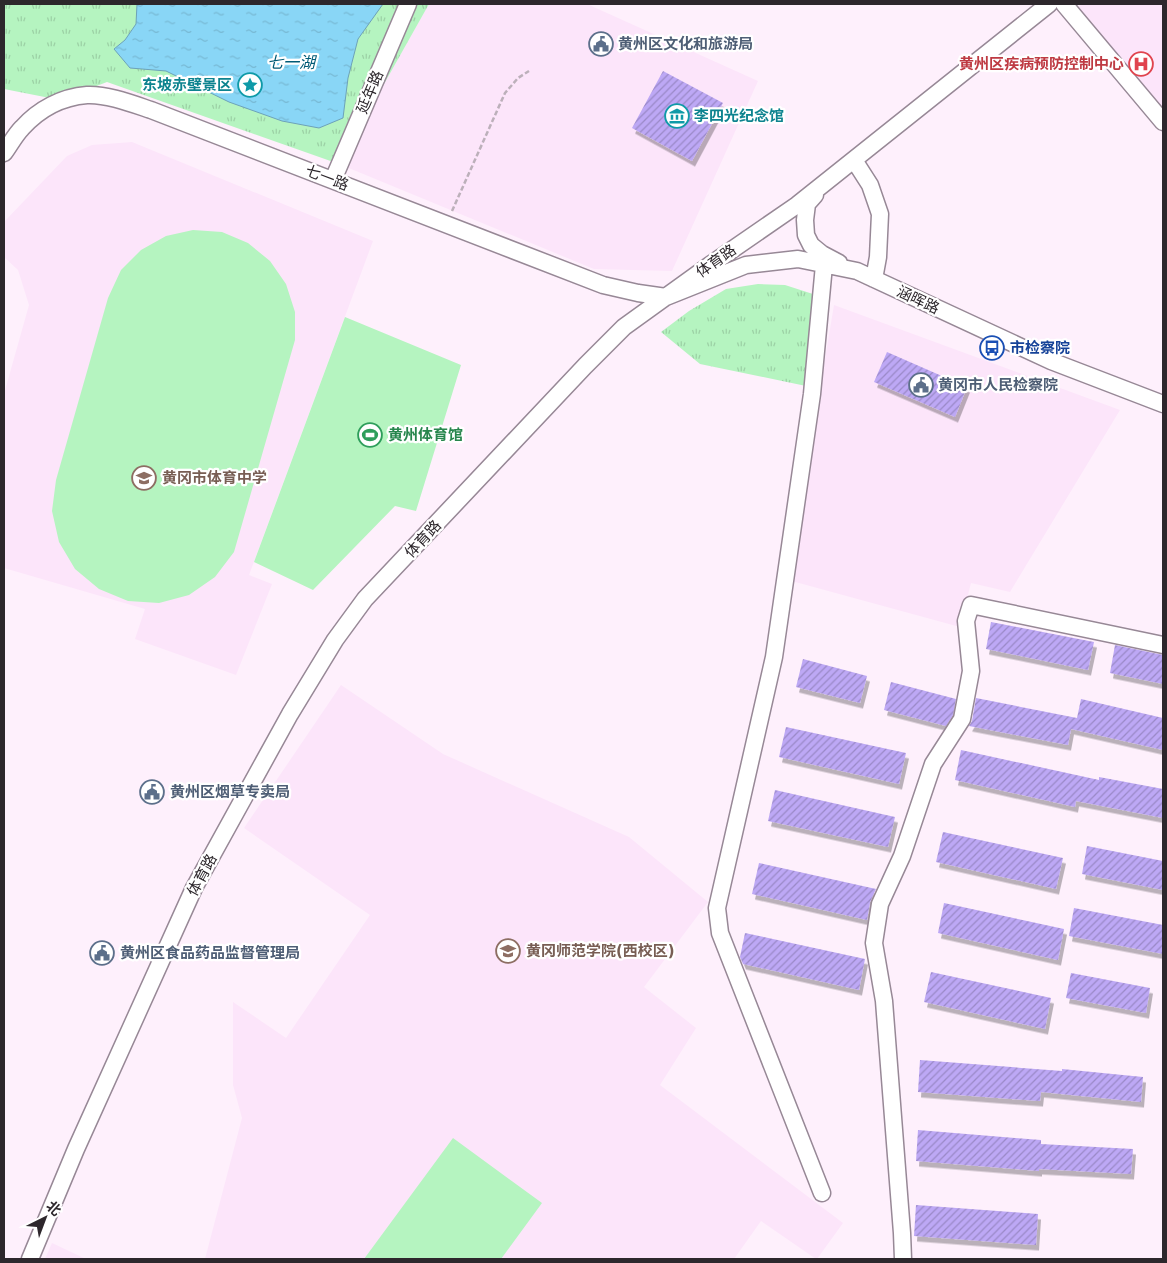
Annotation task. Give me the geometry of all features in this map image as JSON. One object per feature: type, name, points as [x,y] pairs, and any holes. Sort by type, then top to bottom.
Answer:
[{"type":"street","name":"延年路","points":[[332,180],[408,4]]},
{"type":"street","name":"体育路","points":[[30,1259],[76,1149],[194,888],[290,714],[335,640],[366,599],[624,327],[797,205],[1048,4]]},
{"type":"street","points":[[1064,4],[1163,122]]},
{"type":"street","name":"七一路","points":[[4,153],[22,127],[52,104],[68,98],[88,95],[115,99],[152,110],[603,285],[666,297]]},
{"type":"street","points":[[854,160],[870,185],[880,214],[878,257],[874,279]]},
{"type":"street","points":[[823,185],[807,204],[804,220],[806,235],[811,245],[822,254],[857,272]]},
{"type":"street","name":"涵晖路","points":[[666,297],[746,264],[798,259],[857,272],[1051,361],[1163,404]]},
{"type":"street","points":[[822,1193],[720,933],[717,908],[774,657],[812,394],[824,265]]},
{"type":"street","points":[[902,1259],[902,1233],[884,1001],[874,944],[880,904],[902,856],[933,764],[962,719],[971,671],[966,622],[971,605],[1163,645]]},
{"type":"path","points":[[446,224],[504,93],[518,78],[529,71]]},
{"type":"shaded area","points":[[429,4],[587,4],[758,81],[672,271],[594,269],[339,164]]},
{"type":"shaded area","name":"黄州区疾病预防控制中心","points":[[1082,4],[1163,4],[1163,118],[1075,10]]},
{"type":"shaded area","name":"黄冈市体育中学","points":[[132,142],[373,241],[249,575],[272,584],[236,675],[135,639],[145,609],[4,568],[4,394],[29,305],[18,270],[4,257],[4,222],[67,156],[92,145]]},
{"type":"shaded area","name":"黄冈市人民检察院","points":[[834,305],[1120,410],[1010,592],[971,583],[960,627],[788,580]]},
{"type":"shaded area","name":"黄冈师范学院(西校区)","points":[[341,685],[443,754],[629,837],[708,902],[644,987],[696,1028],[660,1085],[843,1223],[817,1259],[761,1221],[734,1259],[205,1259],[242,1118],[233,1085],[233,1002],[286,1038],[370,915],[244,828]]},
{"type":"shaded area","points":[[52,1243],[86,1259],[45,1259]]},
{"type":"green space","name":"东坡赤壁景区","points":[[4,4],[429,4],[339,164],[107,82],[60,100],[4,89]]},
{"type":"green space","points":[[193,230],[222,232],[248,243],[270,261],[286,284],[295,312],[295,340],[234,552],[215,577],[189,595],[159,603],[128,601],[99,589],[75,569],[59,542],[52,511],[56,480],[108,298],[121,270],[141,250],[166,236]]},
{"type":"green space","points":[[758,284],[785,285],[816,295],[806,386],[700,364],[661,332],[689,311],[726,289]]},
{"type":"green space","name":"黄州体育馆","points":[[345,317],[461,365],[416,511],[395,506],[313,590],[254,562]]},
{"type":"green space","points":[[453,1138],[542,1203],[501,1259],[364,1259]]},
{"type":"water","name":"七一湖","points":[[137,4],[383,4],[358,39],[348,78],[343,118],[319,128],[282,121],[229,102],[166,71],[130,68],[114,49],[125,40],[136,24]]},
{"type":"building","name":"李四光纪念馆","points":[[663,71],[723,103],[692,161],[632,128]]},
{"type":"building","name":"黄冈市人民检察院","points":[[887,352],[967,387],[955,417],[874,382]]},
{"type":"building","points":[[991,622],[1094,642],[1088,670],[986,649]]},
{"type":"building","points":[[1115,645],[1163,655],[1163,684],[1110,673]]},
{"type":"building","points":[[803,659],[867,676],[860,703],[796,687]]},
{"type":"building","points":[[891,682],[956,699],[953,715],[946,726],[884,710]]},
{"type":"building","points":[[976,698],[1077,718],[1081,699],[1163,718],[1163,750],[1071,729],[1068,745],[969,726],[972,721]]},
{"type":"building","points":[[786,727],[906,753],[899,784],[779,757]]},
{"type":"building","points":[[961,750],[1099,780],[1099,777],[1163,789],[1163,818],[1076,801],[1075,807],[955,780]]},
{"type":"building","points":[[775,790],[895,817],[888,847],[768,821]]},
{"type":"building","points":[[943,832],[1063,858],[1056,889],[936,862]]},
{"type":"building","points":[[1087,846],[1163,861],[1163,890],[1082,874]]},
{"type":"building","points":[[759,863],[876,889],[870,902],[867,920],[752,894]]},
{"type":"building","points":[[944,903],[1064,929],[1058,960],[938,933]]},
{"type":"building","points":[[1074,908],[1163,925],[1163,954],[1069,936]]},
{"type":"building","points":[[745,933],[865,959],[859,990],[743,964],[740,957]]},
{"type":"building","points":[[931,972],[1051,998],[1045,1029],[924,1002]]},
{"type":"building","points":[[1071,973],[1150,988],[1146,1013],[1066,998]]},
{"type":"building","points":[[920,1060],[1062,1071],[1062,1069],[1143,1077],[1141,1102],[1041,1092],[1040,1101],[918,1092]]},
{"type":"building","points":[[918,1130],[1041,1140],[1041,1144],[1133,1149],[1131,1174],[1039,1169],[1039,1171],[916,1161]]},
{"type":"building","points":[[916,1205],[1038,1214],[1036,1245],[914,1236]]},
{"type":"place","name":"黄州区文化和旅游局","points":[[601,44]]},
{"type":"place","name":"黄州区疾病预防控制中心","points":[[1141,64]]},
{"type":"place","name":"东坡赤壁景区","points":[[250,85]]},
{"type":"place","name":"李四光纪念馆","points":[[677,116]]},
{"type":"place","name":"市检察院","points":[[992,348]]},
{"type":"place","name":"黄冈市人民检察院","points":[[921,385]]},
{"type":"place","name":"黄州体育馆","points":[[370,435]]},
{"type":"place","name":"黄冈市体育中学","points":[[144,478]]},
{"type":"place","name":"黄州区烟草专卖局","points":[[152,792]]},
{"type":"place","name":"黄冈师范学院(西校区)","points":[[508,951]]},
{"type":"place","name":"黄州区食品药品监督管理局","points":[[102,953]]}]
